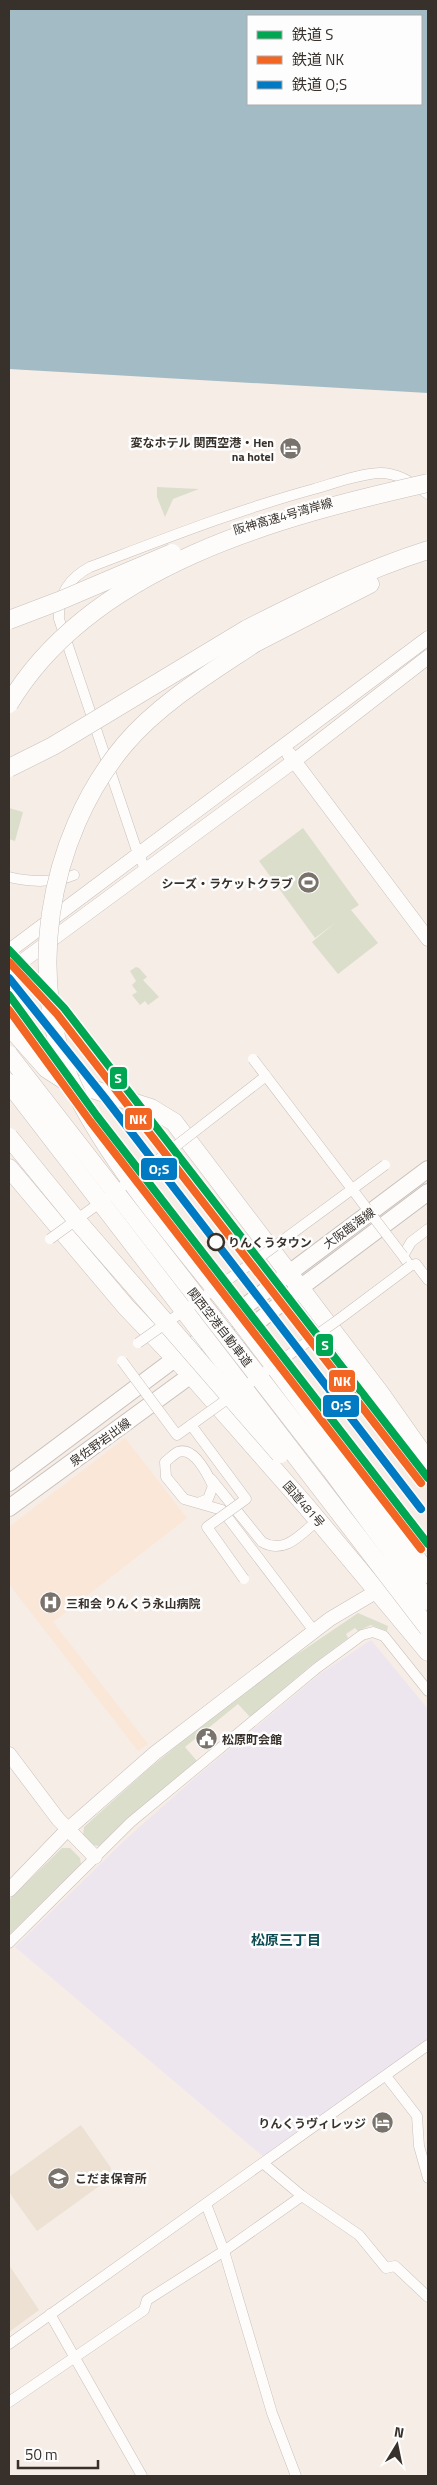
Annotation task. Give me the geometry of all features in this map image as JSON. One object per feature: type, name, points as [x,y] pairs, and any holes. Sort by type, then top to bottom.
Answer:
[{"type":"highway","name":"阪神高速4号湾岸線","points":[[9,620],[59,601],[142,565],[263,520],[329,502],[426,487]]},
{"type":"highway","points":[[9,704],[33,669],[55,646],[101,608],[154,574],[213,546],[275,523],[333,506],[426,487]]},
{"type":"highway","points":[[9,768],[60,743],[248,629],[302,601],[362,575],[428,550]]},
{"type":"highway","points":[[428,558],[366,585],[255,643],[178,696],[126,743],[91,793],[74,829],[57,883],[48,948],[51,1002],[58,1041],[77,1095],[92,1122],[132,1181],[257,1343],[428,1574]]},
{"type":"highway","points":[[9,1026],[48,1069],[64,1080],[150,1108],[174,1122],[428,1461]]},
{"type":"highway","name":"関西空港自動車道","points":[[9,1055],[331,1470],[428,1601]]},
{"type":"highway","name":"関西空港自動車道","points":[[9,1083],[428,1629]]},
{"type":"highway","points":[[9,1137],[86,1230],[284,1459],[393,1594],[428,1629]]},
{"type":"highway","name":"国道481号","points":[[9,1168],[126,1307],[191,1375],[318,1520],[428,1652]]},
{"type":"main road","name":"大阪臨海線","points":[[175,1359],[428,1170]]},
{"type":"main road","name":"大阪臨海線","points":[[191,1375],[300,1288],[428,1192]]},
{"type":"main road","name":"泉佐野岩出線","points":[[9,1483],[175,1359]]},
{"type":"main road","name":"泉佐野岩出線","points":[[9,1508],[191,1375]]},
{"type":"street","points":[[145,869],[138,854],[59,619],[58,607],[70,582],[78,574],[90,567],[265,502],[362,476],[380,473],[394,475],[426,487],[428,505]]},
{"type":"street","points":[[9,951],[428,638]]},
{"type":"street","points":[[9,971],[294,761],[428,657]]},
{"type":"street","points":[[283,746],[428,939]]},
{"type":"street","points":[[9,877],[30,881],[47,881],[74,875]]},
{"type":"street","points":[[253,1059],[410,1266]]},
{"type":"street","points":[[50,1239],[145,1170],[266,1076]]},
{"type":"street","points":[[138,1343],[256,1260],[385,1165]]},
{"type":"street","points":[[403,1256],[412,1242],[428,1229]]},
{"type":"street","points":[[122,1361],[177,1434],[342,1317],[410,1266],[416,1264],[428,1280]]},
{"type":"street","points":[[192,1425],[246,1499],[207,1527],[244,1579]]},
{"type":"street","points":[[314,1631],[222,1510],[184,1499],[166,1476],[165,1462],[178,1452],[186,1452],[193,1456],[262,1542],[270,1547],[287,1545],[318,1520]]},
{"type":"street","points":[[198,1503],[208,1499],[212,1492],[213,1486],[209,1476]]},
{"type":"street","points":[[9,1890],[67,1830],[155,1753],[314,1631],[428,1562]]},
{"type":"street","points":[[9,1942],[131,1822],[317,1668],[362,1635],[373,1632],[384,1636],[428,1691]]},
{"type":"street","points":[[9,1754],[67,1830],[95,1857]]},
{"type":"street","points":[[9,2344],[264,2164],[428,2045]]},
{"type":"street","points":[[386,2076],[417,2116],[419,2146],[428,2178]]},
{"type":"street","points":[[264,2164],[302,2196],[359,2235],[386,2268],[395,2266],[428,2298]]},
{"type":"street","points":[[9,2402],[144,2310],[147,2300],[224,2251],[302,2196]]},
{"type":"street","points":[[206,2204],[224,2251],[272,2413],[296,2476]]},
{"type":"street","points":[[50,2314],[142,2476]]},
{"type":"shaded area","name":"三和会 りんくう永山病院","points":[[125,1438],[187,1518],[53,1622],[148,1744],[138,1751],[9,1584],[9,1527]]},
{"type":"shaded area","points":[[371,1640],[428,1709],[428,2039],[265,2158],[15,1947],[126,1839],[197,1776],[320,1674]]},
{"type":"shaded area","name":"こだま保育所","points":[[81,2125],[111,2168],[109,2179],[37,2231],[9,2192],[9,2177]]},
{"type":"shaded area","points":[[9,2265],[39,2310],[9,2332]]},
{"type":"green space","points":[[157,487],[199,489],[173,499],[165,517],[157,497]]},
{"type":"green space","points":[[9,808],[23,812],[15,841],[9,839]]},
{"type":"green space","name":"シーズ・ラケットクラブ","points":[[303,828],[359,905],[351,910],[378,943],[338,974],[312,942],[335,923],[315,938],[259,861]]},
{"type":"green space","points":[[136,967],[147,977],[143,980],[159,997],[148,1005],[145,1001],[140,1005],[132,995],[137,992],[132,985],[136,981],[130,971]]},
{"type":"green space","points":[[358,1613],[388,1626],[387,1631],[371,1625],[358,1631],[355,1628],[346,1634],[348,1638],[309,1667],[250,1717],[238,1704],[185,1747],[197,1761],[134,1813],[99,1846],[92,1845],[83,1835],[84,1827],[146,1771],[249,1687]]},
{"type":"green space","points":[[62,1848],[70,1848],[80,1858],[81,1864],[9,1935],[9,1900]]},
{"type":"water","points":[[9,9],[428,9],[428,393],[9,369]]},
{"type":"rail line","name":"S","points":[[9,950],[64,1008],[428,1478]]},
{"type":"rail line","name":"NK","points":[[9,962],[57,1014],[421,1483]]},
{"type":"rail line","name":"O;S","points":[[9,978],[105,1098],[421,1509]]},
{"type":"rail line","name":"S","points":[[9,995],[97,1116],[428,1544]]},
{"type":"rail line","name":"NK","points":[[9,1010],[90,1121],[421,1549]]},
{"type":"place","name":"変なホテル 関西空港・Hen na hotel","points":[[290,449]]},
{"type":"place","name":"シーズ・ラケットクラブ","points":[[309,883]]},
{"type":"place","name":"りんくうタウン","points":[[216,1242]]},
{"type":"place","name":"三和会 りんくう永山病院","points":[[50,1603]]},
{"type":"place","name":"松原町会館","points":[[206,1739]]},
{"type":"place","name":"りんくうヴィレッジ","points":[[382,2123]]},
{"type":"place","name":"こだま保育所","points":[[59,2178]]},
{"type":"district","name":"松原三丁目","points":[[286,1939]]}]
